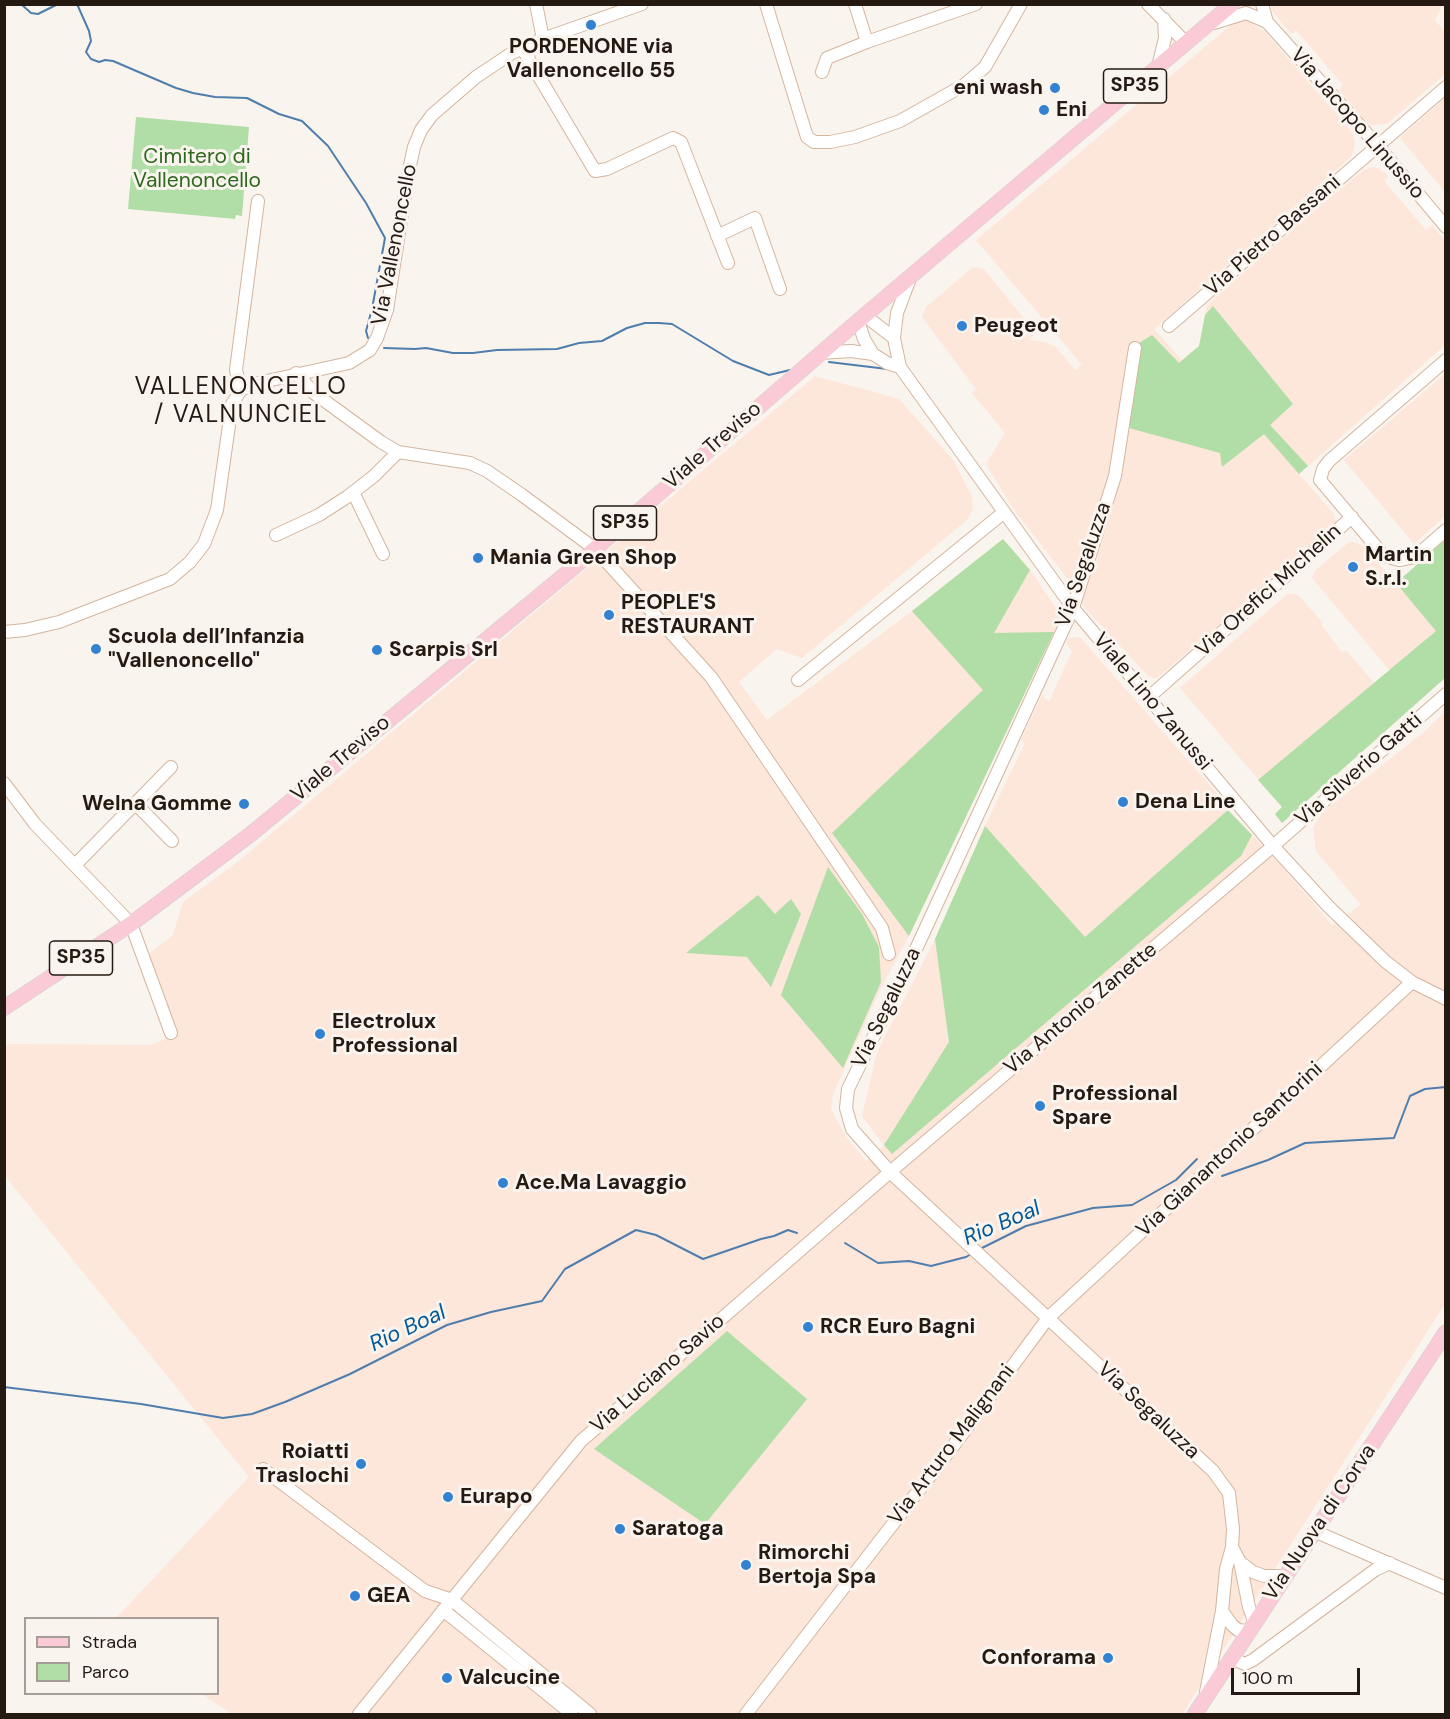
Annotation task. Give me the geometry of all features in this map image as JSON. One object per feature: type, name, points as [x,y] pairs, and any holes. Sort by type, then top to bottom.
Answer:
[{"type":"main road","name":"Viale Treviso","points":[[4,1008],[131,924],[251,834],[595,549],[820,353],[1232,4]]},
{"type":"main road","name":"Via Nuova di Corva","points":[[1195,1714],[1446,1332]]},
{"type":"street","points":[[536,4],[543,39]]},
{"type":"street","name":"Via Vallenoncello","points":[[241,390],[253,384],[296,373],[349,363],[370,350],[387,310],[414,147],[421,130],[432,115],[460,90],[522,48],[642,4]]},
{"type":"street","points":[[766,4],[807,136],[814,142],[830,142],[855,136],[900,121],[964,85],[985,67],[1021,4]]},
{"type":"street","points":[[855,4],[867,42]]},
{"type":"street","points":[[822,72],[827,58],[976,4]]},
{"type":"street","points":[[1148,4],[1186,43]]},
{"type":"street","points":[[1208,25],[1256,7]]},
{"type":"street","name":"Via Jacopo Linussio","points":[[1256,7],[1446,227]]},
{"type":"street","points":[[1158,67],[1165,38],[1164,19]]},
{"type":"street","points":[[522,48],[595,171],[607,169],[673,138],[681,142],[728,263]]},
{"type":"street","name":"Via Pietro Bassani","points":[[1169,326],[1446,87]]},
{"type":"street","points":[[4,632],[59,622],[170,579],[190,562],[204,544],[217,510],[232,404],[241,390],[236,370],[258,201]]},
{"type":"street","points":[[717,236],[755,218],[780,289]]},
{"type":"street","name":"Viale Lino Zanussi","points":[[911,276],[897,313],[894,338],[900,367],[1073,608],[1273,846],[1328,906],[1386,962],[1412,982],[1446,999]]},
{"type":"street","points":[[861,318],[894,338]]},
{"type":"street","points":[[861,318],[864,339],[873,354]]},
{"type":"street","name":"Via Segaluzza","points":[[1135,348],[1115,476],[1073,608],[911,960],[848,1089],[846,1108],[852,1128],[890,1172],[1213,1471],[1229,1493],[1233,1529],[1232,1547],[1226,1569],[1222,1611],[1204,1701]]},
{"type":"street","name":"Viale Lino Zanussi","points":[[820,353],[852,351],[873,354],[887,363],[900,367]]},
{"type":"street","points":[[1352,517],[1320,480],[1323,470],[1329,461],[1446,360]]},
{"type":"street","points":[[296,373],[314,393],[398,452],[470,463],[487,471],[595,549],[711,677],[882,928],[889,954]]},
{"type":"street","points":[[276,535],[319,515],[353,492],[374,476],[398,452]]},
{"type":"street","points":[[353,492],[383,554]]},
{"type":"street","points":[[798,680],[1003,513]]},
{"type":"street","name":"Via Orefici Michelin","points":[[1148,698],[1352,517],[1384,556],[1400,560],[1415,557],[1446,530]]},
{"type":"street","name":"Via Silverio Gatti","points":[[1273,846],[1446,694]]},
{"type":"street","points":[[75,865],[171,767]]},
{"type":"street","points":[[4,783],[35,824],[131,924],[171,1033]]},
{"type":"street","points":[[135,804],[172,841]]},
{"type":"street","name":"Via Antonio Zanette","points":[[890,1172],[1273,846]]},
{"type":"street","name":"Via Gianantonio Santorini","points":[[1048,1318],[1412,982]]},
{"type":"street","name":"Via Luciano Savio","points":[[358,1714],[581,1441],[890,1172]]},
{"type":"street","name":"Via Arturo Malignani","points":[[746,1714],[957,1441],[1048,1318]]},
{"type":"street","points":[[263,1469],[425,1591],[441,1612],[572,1714]]},
{"type":"street","points":[[1314,1531],[1446,1588]]},
{"type":"street","name":"Via Segaluzza","points":[[1232,1547],[1240,1562],[1251,1626]]},
{"type":"street","points":[[1240,1562],[1252,1572],[1264,1576],[1284,1576]]},
{"type":"street","points":[[1232,1658],[1245,1664],[1253,1660],[1375,1570],[1390,1563]]},
{"type":"street","points":[[425,1591],[452,1600],[590,1714]]},
{"type":"street","points":[[1222,1611],[1238,1630],[1251,1626]]},
{"type":"shaded area","points":[[1270,5],[1442,5],[1435,20],[1445,32],[1445,74],[1387,124],[1372,125],[1339,90],[1343,85],[1296,30],[1291,34],[1272,11]]},
{"type":"shaded area","points":[[1237,20],[1248,21],[1265,32],[1351,131],[1355,141],[1354,148],[1352,155],[1344,163],[1154,329],[1182,360],[1199,346],[1207,306],[1321,205],[1364,170],[1372,167],[1380,169],[1389,176],[1384,181],[1426,230],[1432,225],[1445,241],[1445,345],[1299,474],[1334,514],[1336,522],[1332,528],[1156,679],[1147,675],[1084,607],[1072,584],[1014,510],[986,464],[1005,433],[972,393],[976,389],[922,317],[926,307],[973,267],[983,268],[1036,333],[1029,340],[1044,342],[1056,347],[1075,370],[1082,365],[976,240]]},
{"type":"shaded area","points":[[1445,98],[1445,192],[1400,138]]},
{"type":"shaded area","points":[[1445,374],[1445,516],[1414,544],[1344,460]]},
{"type":"shaded area","points":[[815,376],[899,399],[954,461],[972,497],[973,509],[967,520],[802,658],[777,649],[739,682],[767,720],[1003,539],[1030,570],[1060,614],[1054,632],[909,936],[881,988],[833,1094],[831,1109],[846,1137],[866,1161],[884,1145],[862,1116],[877,1052],[935,939],[1025,743],[1021,740],[1042,695],[1049,702],[1072,651],[1066,643],[1068,638],[1080,637],[1219,796],[1228,810],[1277,861],[1332,925],[1361,905],[1316,851],[1313,828],[1322,813],[1425,731],[1445,712],[1445,1304],[1182,1714],[232,1714],[204,1695],[219,1695],[219,1617],[117,1617],[249,1477],[5,1176],[4,1047],[9,1044],[150,1045],[163,1040],[176,1029],[146,956],[173,935],[183,902],[239,861]]},
{"type":"shaded area","points":[[1445,540],[1445,678],[1282,823],[1275,814],[1282,807],[1180,688],[1287,594],[1295,594],[1301,598],[1322,622],[1322,626],[1342,652],[1347,651],[1374,683],[1390,671],[1312,578],[1315,571],[1349,542],[1355,542],[1363,546],[1396,583]]},
{"type":"green space","name":"Cimitero di Vallenoncello","points":[[136,117],[249,127],[242,216],[236,215],[235,219],[128,209]]},
{"type":"green space","points":[[1213,306],[1293,404],[1270,425],[1308,466],[1299,474],[1264,434],[1222,467],[1220,453],[1129,428],[1139,343],[1152,335],[1179,363],[1199,346],[1205,315]]},
{"type":"green space","points":[[1003,539],[1030,570],[994,633],[1054,632],[909,936],[832,833],[983,690],[912,611]]},
{"type":"green space","points":[[1444,541],[1446,544],[1445,678],[1282,823],[1275,814],[1282,807],[1258,780],[1436,631],[1396,583]]},
{"type":"green space","points":[[1228,810],[1252,835],[1241,856],[892,1154],[884,1145],[949,1042],[935,939],[985,826],[1085,937]]},
{"type":"green space","points":[[828,867],[862,914],[879,947],[881,982],[843,1068],[781,995]]},
{"type":"green space","points":[[758,895],[775,914],[791,899],[801,914],[771,987],[747,957],[686,953]]},
{"type":"green space","points":[[727,1331],[807,1399],[705,1524],[594,1449]]},
{"type":"waterway","points":[[21,4],[31,13],[38,14],[58,4]]},
{"type":"waterway","points":[[77,4],[89,31],[91,41],[86,52],[91,59],[99,62],[113,61],[193,93],[215,97],[247,98],[279,114],[302,121],[328,146],[366,203],[385,238],[366,331],[368,338]]},
{"type":"waterway","points":[[384,348],[426,348],[453,353],[557,349],[579,343],[602,341],[627,328],[645,323],[659,323],[672,324],[733,361],[769,375],[790,370]]},
{"type":"waterway","points":[[829,362],[887,369]]},
{"type":"waterway","name":"Rio Boal","points":[[1222,1176],[1268,1160],[1305,1143],[1394,1138],[1410,1096],[1425,1089],[1446,1087]]},
{"type":"waterway","name":"Rio Boal","points":[[980,1249],[1026,1226],[1093,1208],[1132,1205],[1176,1180],[1197,1159]]},
{"type":"waterway","name":"Rio Boal","points":[[4,1387],[141,1404],[223,1418],[252,1414],[350,1374],[447,1325],[491,1312],[542,1301],[565,1269],[636,1230],[656,1235],[703,1259],[788,1230],[797,1233]]},
{"type":"waterway","name":"Rio Boal","points":[[845,1243],[878,1263],[909,1261],[931,1266],[973,1253]]},
{"type":"place","name":"PORDENONE via Vallenoncello 55","points":[[591,25]]},
{"type":"place","name":"eni wash","points":[[1055,88]]},
{"type":"place","name":"Eni","points":[[1044,110]]},
{"type":"place","name":"Peugeot","points":[[962,326]]},
{"type":"place","name":"Mania Green Shop","points":[[478,558]]},
{"type":"place","name":"Martin S.r.l.","points":[[1353,567]]},
{"type":"place","name":"PEOPLE'S RESTAURANT","points":[[609,615]]},
{"type":"place","name":"Scuola dell’Infanzia \"Vallenoncello\"","points":[[96,649]]},
{"type":"place","name":"Scarpis Srl","points":[[377,650]]},
{"type":"place","name":"Dena Line","points":[[1123,802]]},
{"type":"place","name":"Welna Gomme","points":[[244,804]]},
{"type":"place","name":"Electrolux Professional","points":[[320,1034]]},
{"type":"place","name":"Professional Spare","points":[[1040,1106]]},
{"type":"place","name":"Ace.Ma Lavaggio","points":[[503,1183]]},
{"type":"place","name":"RCR Euro Bagni","points":[[808,1327]]},
{"type":"place","name":"Roiatti Traslochi","points":[[361,1464]]},
{"type":"place","name":"Eurapo","points":[[448,1497]]},
{"type":"place","name":"Saratoga","points":[[620,1529]]},
{"type":"place","name":"Rimorchi Bertoja Spa","points":[[746,1565]]},
{"type":"place","name":"GEA","points":[[355,1596]]},
{"type":"place","name":"Conforama","points":[[1108,1658]]},
{"type":"place","name":"Valcucine","points":[[447,1678]]},
{"type":"district","name":"VALLENONCELLO / VALNUNCIEL","points":[[241,402]]}]
